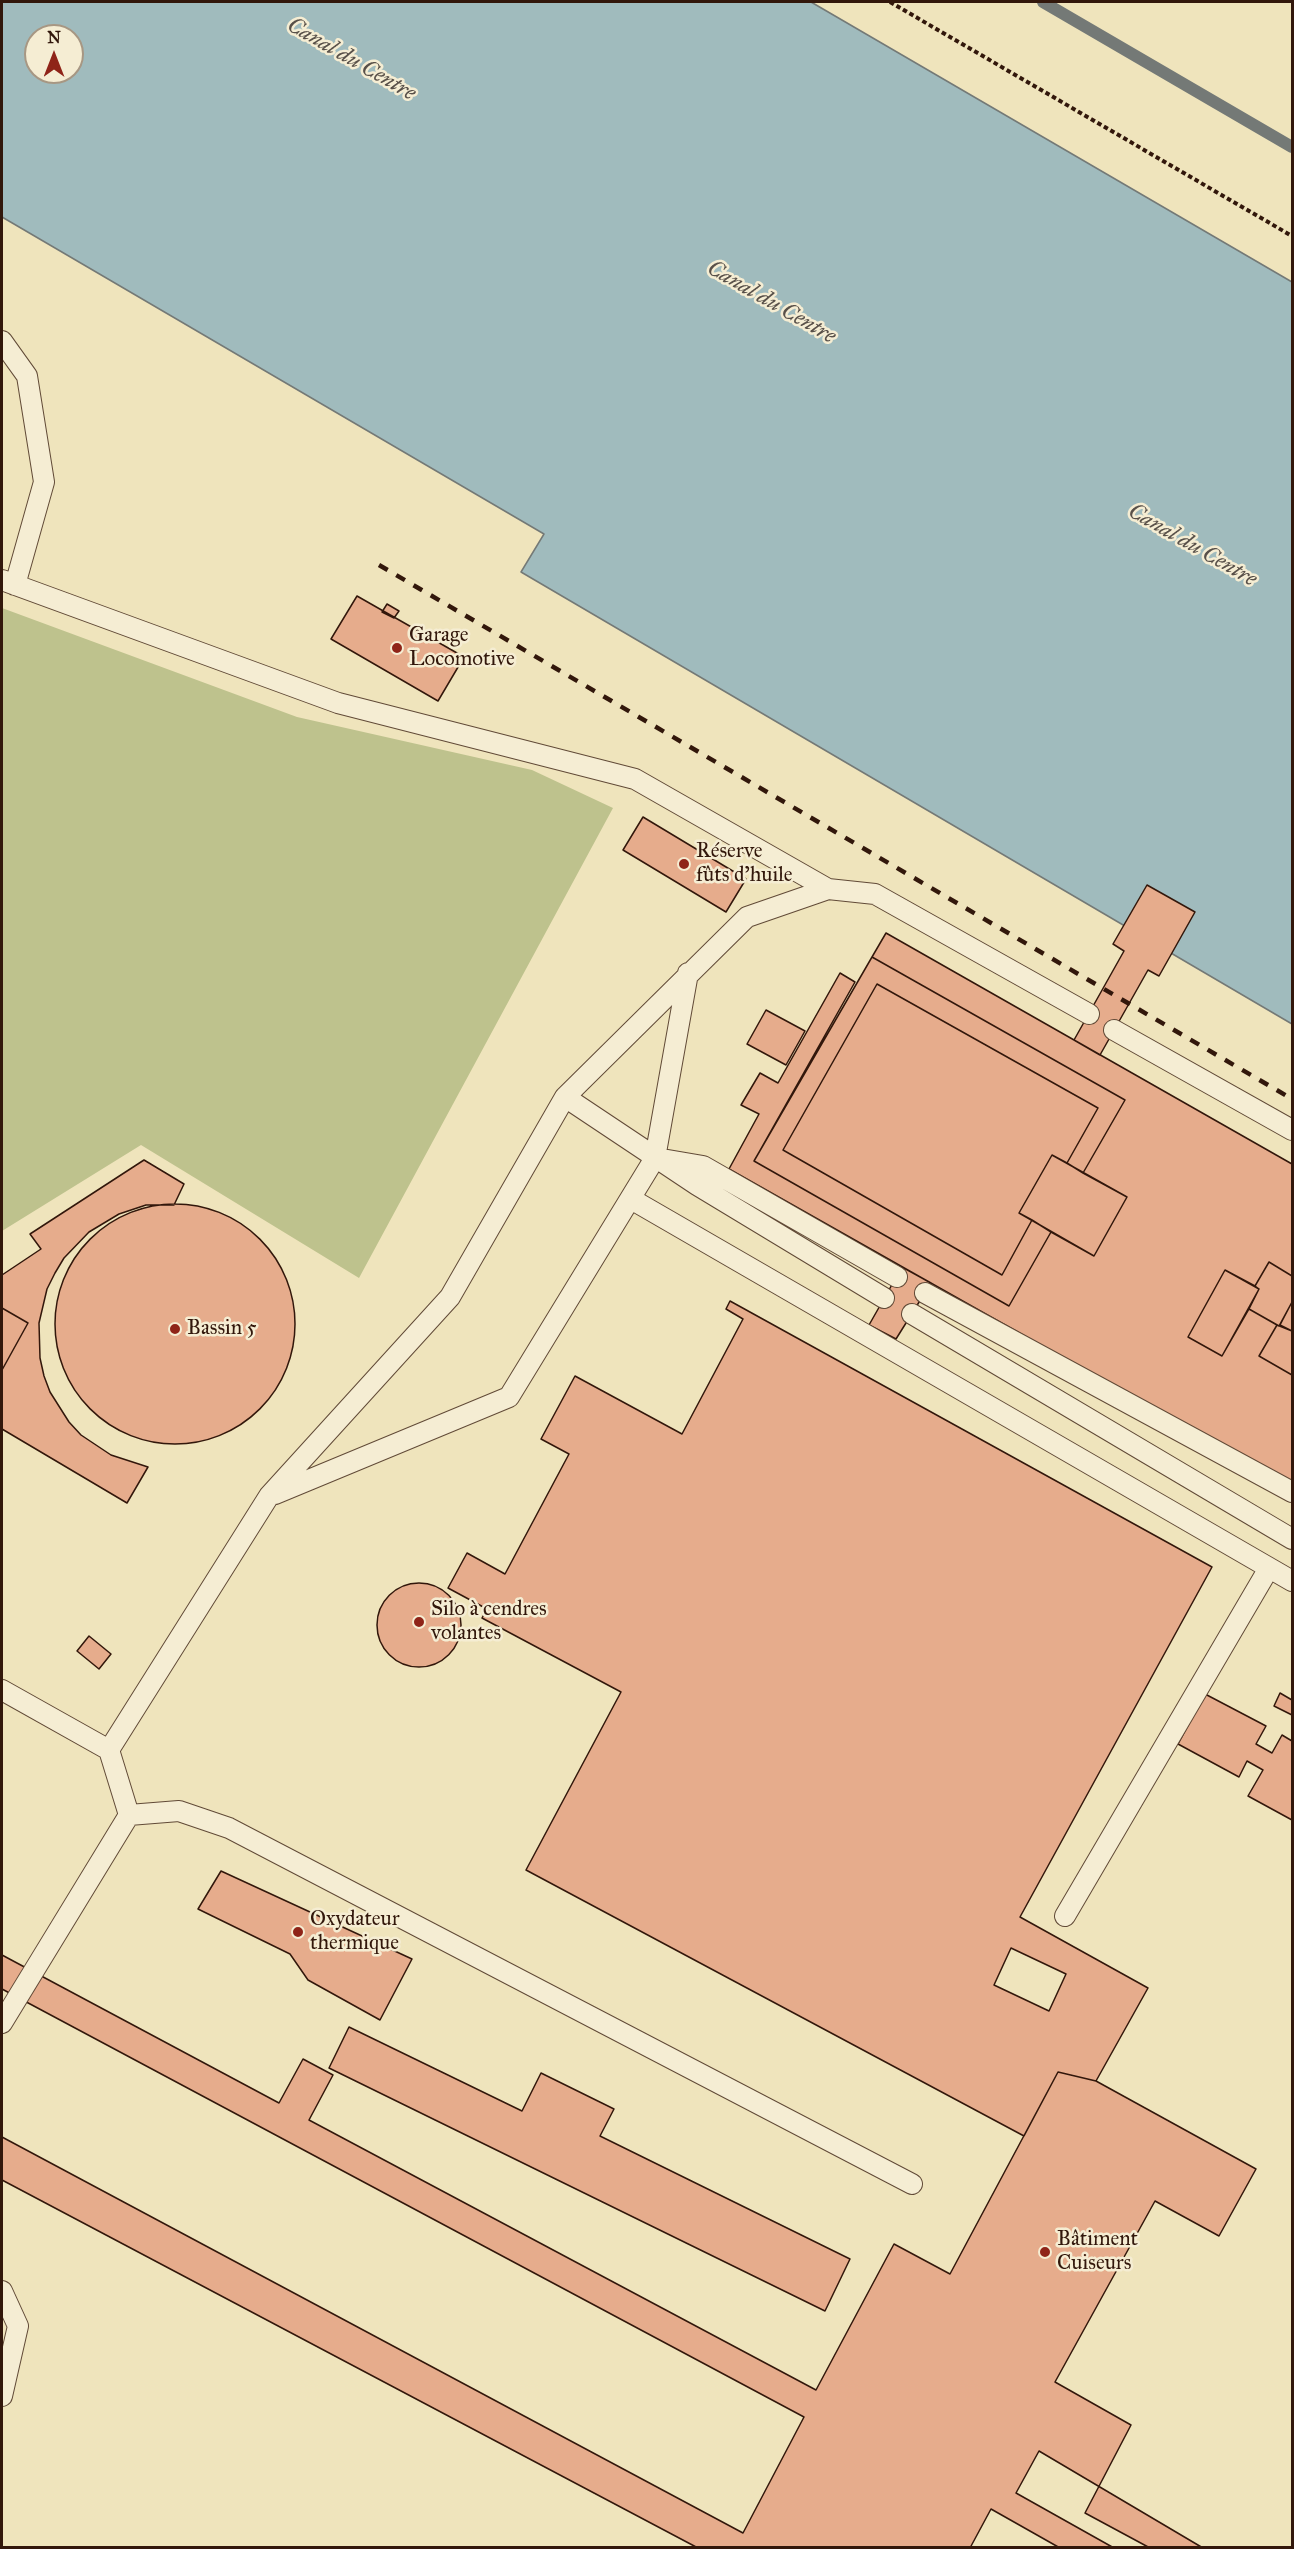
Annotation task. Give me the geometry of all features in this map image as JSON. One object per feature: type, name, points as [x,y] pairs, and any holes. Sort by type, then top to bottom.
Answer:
[{"type":"lane","points":[[2,341],[27,376],[44,482],[8,582],[338,703],[636,779],[828,889],[875,894],[1089,1014]]},
{"type":"lane","points":[[109,1750],[269,1496],[450,1297],[565,1097],[747,917],[828,889]]},
{"type":"lane","points":[[269,1496],[509,1397],[655,1158],[688,974]]},
{"type":"lane","points":[[1114,1030],[1293,1130]]},
{"type":"lane","points":[[565,1097],[655,1158],[884,1298]]},
{"type":"lane","points":[[655,1158],[703,1166],[897,1276]]},
{"type":"lane","points":[[630,1199],[1293,1581]]},
{"type":"lane","points":[[925,1293],[1293,1492]]},
{"type":"lane","points":[[912,1314],[1293,1539]]},
{"type":"lane","points":[[1065,1916],[1269,1568]]},
{"type":"lane","points":[[2,1690],[109,1750],[129,1815],[2,2023]]},
{"type":"lane","points":[[129,1815],[179,1811],[229,1827],[912,2184]]},
{"type":"lane","points":[[2,2291],[18,2326],[2,2396]]},
{"type":"path","points":[[890,2],[1293,236]]},
{"type":"green space","points":[[2,608],[297,717],[532,770],[613,808],[359,1278],[141,1145],[2,1231]]},
{"type":"water","name":"Canal du Centre","points":[[2,2],[811,2],[1292,282],[1292,1024],[521,572],[544,534],[2,217]]},
{"type":"building","name":"Garage Locomotive","points":[[357,596],[464,657],[438,701],[331,639]]},
{"type":"building","points":[[387,604],[399,611],[394,618],[382,612]]},
{"type":"building","name":"Réserve fûts d'huile","points":[[643,817],[746,879],[726,912],[623,850]]},
{"type":"building","points":[[1147,885],[1195,912],[1159,976],[1148,970],[1100,1055],[1074,1040],[1124,951],[1113,944]]},
{"type":"building","points":[[886,933],[1292,1164],[1292,1276],[1269,1262],[1255,1286],[1225,1270],[1188,1337],[1222,1356],[1249,1309],[1277,1325],[1259,1356],[1292,1375],[1292,1487],[729,1169],[759,1114],[741,1105],[760,1073],[778,1083],[840,973],[855,982],[754,1161],[1009,1306],[1051,1232],[1094,1256],[1127,1197],[1083,1173],[1125,1100],[872,957]]},
{"type":"building","points":[[872,957],[1125,1100],[1083,1173],[1067,1163],[1098,1108],[877,984],[783,1150],[1002,1275],[1032,1220],[1051,1232],[1009,1306],[754,1161]]},
{"type":"building","points":[[877,984],[1098,1108],[1067,1163],[1052,1155],[1019,1213],[1032,1220],[1002,1275],[783,1150]]},
{"type":"building","points":[[766,1010],[805,1031],[786,1065],[747,1044]]},
{"type":"building","points":[[1052,1155],[1127,1197],[1094,1256],[1019,1213]]},
{"type":"building","points":[[144,1160],[184,1184],[174,1205],[146,1205],[119,1214],[89,1232],[64,1258],[55,1273],[47,1289],[39,1323],[40,1358],[44,1376],[50,1392],[69,1422],[81,1435],[111,1455],[148,1467],[127,1503],[2,1429],[2,1370],[28,1323],[2,1308],[2,1275],[41,1249],[30,1234]]},
{"type":"building","name":"Bassin 5","points":[[163,1204],[187,1204],[210,1209],[232,1218],[260,1239],[275,1257],[286,1278],[293,1301],[295,1324],[293,1347],[286,1370],[275,1391],[260,1409],[232,1430],[210,1439],[187,1444],[163,1444],[140,1439],[118,1430],[99,1417],[82,1400],[69,1381],[60,1359],[55,1336],[55,1312],[60,1289],[69,1267],[82,1248],[99,1231],[118,1218],[140,1209]]},
{"type":"building","points":[[1269,1262],[1292,1276],[1292,1302],[1279,1326],[1249,1309],[1259,1289],[1255,1286]]},
{"type":"building","points":[[902,1267],[931,1283],[896,1339],[869,1325]]},
{"type":"building","points":[[1225,1270],[1259,1289],[1222,1356],[1188,1337]]},
{"type":"building","points":[[730,1301],[1212,1567],[1020,1917],[1148,1988],[1096,2081],[1058,2072],[1024,2136],[526,1870],[621,1692],[482,1618],[487,1609],[448,1588],[467,1553],[505,1574],[569,1454],[541,1439],[575,1376],[682,1434],[743,1319],[726,1309]],"holes":[[[1011,1948],[1066,1974],[1049,2011],[994,1985]]]},
{"type":"building","points":[[1292,1302],[1292,1331],[1280,1325]]},
{"type":"building","points":[[2,1308],[28,1323],[2,1370]]},
{"type":"building","points":[[1277,1325],[1292,1331],[1292,1375],[1259,1356]]},
{"type":"building","name":"Silo à cendres volantes","points":[[419,1583],[435,1586],[449,1595],[458,1609],[461,1625],[458,1641],[449,1655],[435,1664],[419,1667],[403,1664],[389,1655],[380,1641],[377,1625],[380,1609],[389,1595],[403,1586]]},
{"type":"building","points":[[89,1636],[111,1654],[99,1669],[77,1651]]},
{"type":"building","points":[[1280,1693],[1292,1700],[1292,1715],[1274,1706]]},
{"type":"building","points":[[1205,1694],[1266,1726],[1256,1744],[1272,1753],[1282,1735],[1292,1741],[1292,1820],[1248,1796],[1263,1770],[1247,1761],[1239,1777],[1178,1744]]},
{"type":"building","name":"Oxydateur thermique","points":[[221,1871],[412,1959],[380,2020],[308,1980],[290,1954],[198,1909]]},
{"type":"building","name":"Bâtiment Cuiseurs","points":[[2,1955],[279,2103],[303,2059],[333,2075],[309,2120],[816,2390],[894,2244],[950,2274],[1058,2072],[1096,2081],[1256,2169],[1219,2236],[1155,2201],[1055,2382],[1131,2425],[1085,2513],[1150,2548],[1060,2548],[991,2509],[970,2548],[698,2548],[2,2180],[2,2137],[743,2533],[804,2417],[2,1989]]},
{"type":"building","points":[[349,2027],[522,2111],[541,2073],[614,2109],[600,2136],[850,2259],[825,2311],[329,2068]]},
{"type":"building","points":[[1039,2451],[1203,2548],[1114,2548],[1016,2493]]},
{"type":"waterway","points":[[1043,2],[1292,147]]},
{"type":"railway","points":[[379,565],[1292,1099]]},
{"type":"place","name":"Garage Locomotive","points":[[397,648]]},
{"type":"place","name":"Réserve fûts d'huile","points":[[684,864]]},
{"type":"place","name":"Bassin 5","points":[[175,1329]]},
{"type":"place","name":"Silo à cendres volantes","points":[[419,1622]]},
{"type":"place","name":"Oxydateur thermique","points":[[298,1932]]},
{"type":"place","name":"Bâtiment Cuiseurs","points":[[1045,2252]]}]
